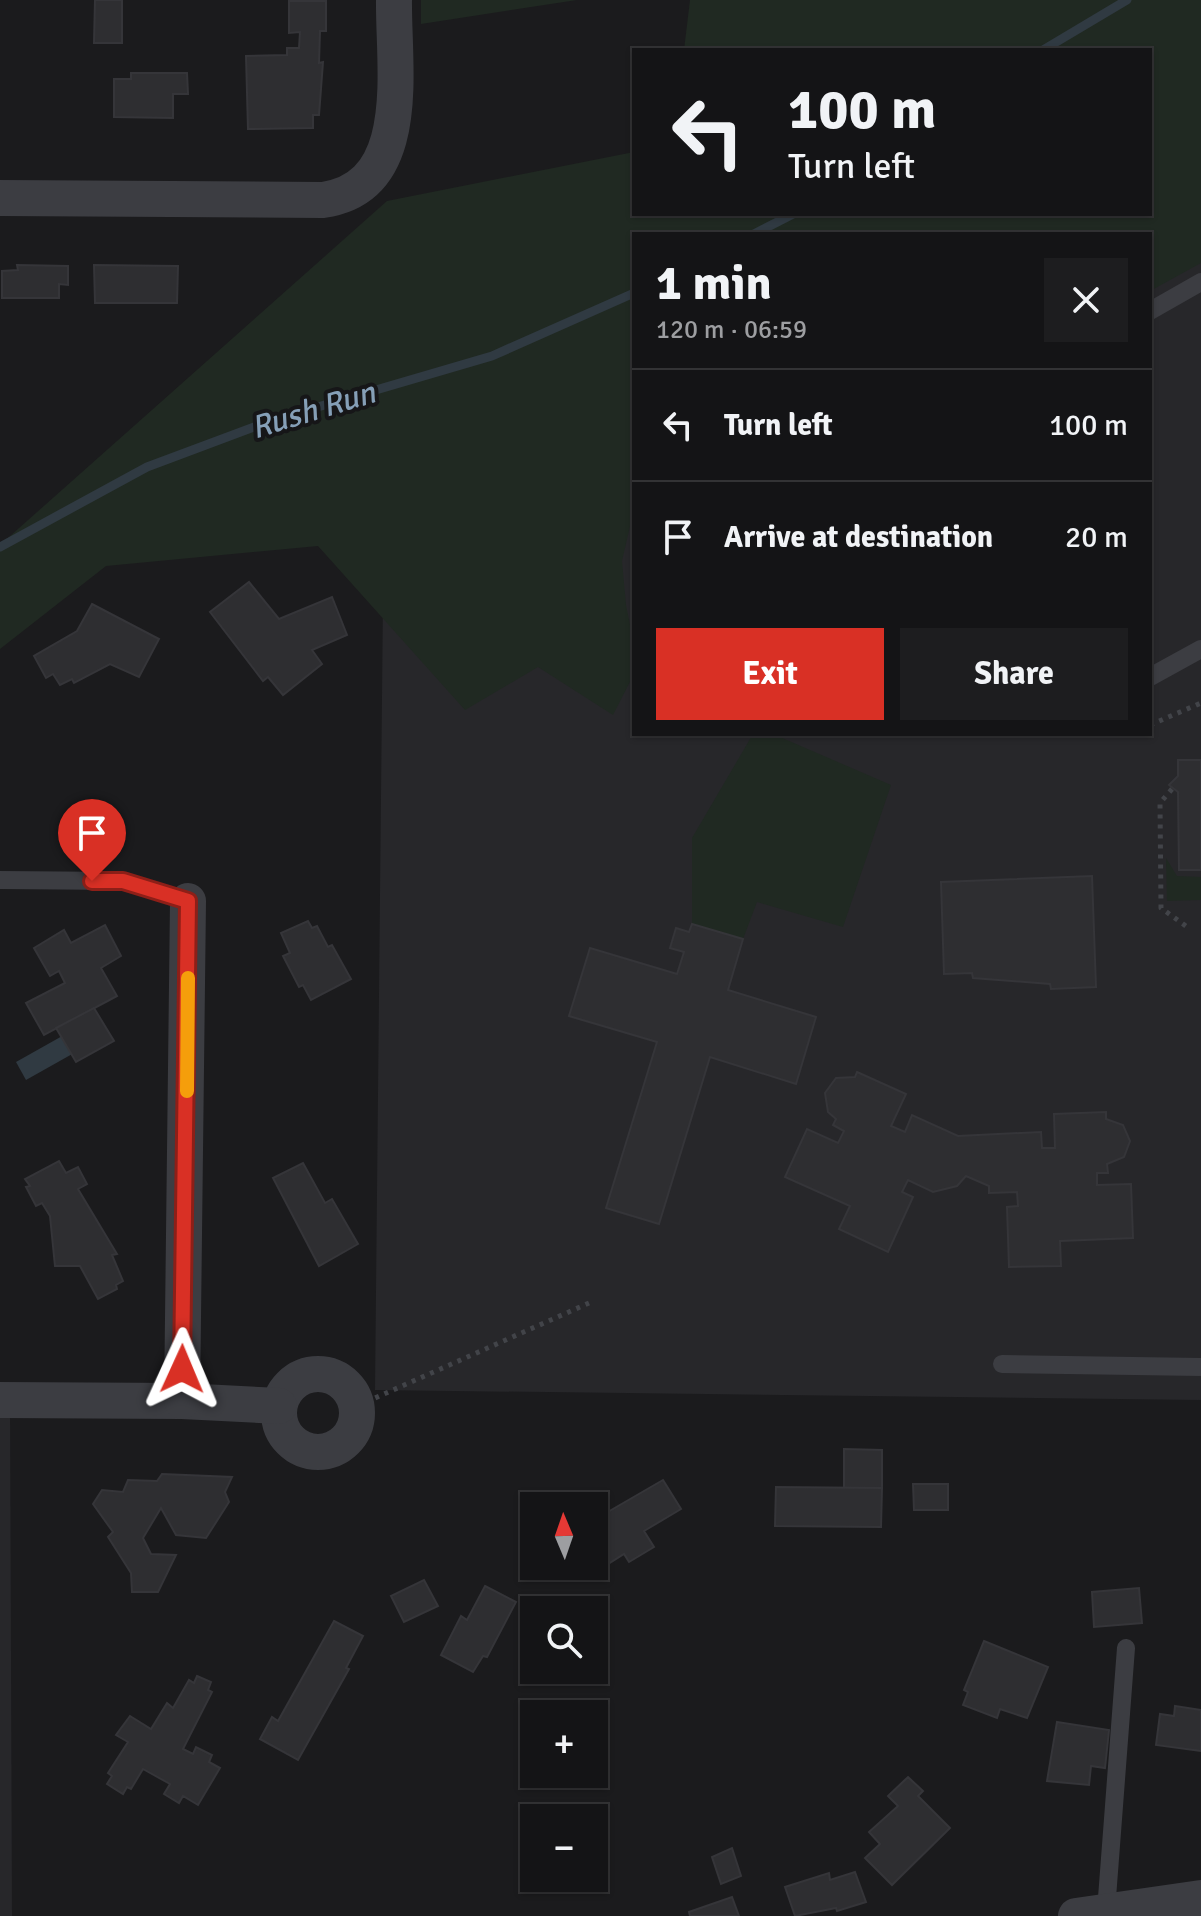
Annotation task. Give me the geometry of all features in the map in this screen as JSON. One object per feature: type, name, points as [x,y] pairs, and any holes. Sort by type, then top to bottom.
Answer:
[{"type":"street","points":[[0,198],[323,200],[348,193],[372,175],[386,154],[392,132],[394,0]]},
{"type":"street","points":[[182,1401],[188,901]]},
{"type":"street","points":[[322,1374],[345,1383],[357,1406],[353,1432],[344,1443],[321,1453],[298,1447],[288,1439],[279,1418],[279,1406],[290,1385],[299,1378],[322,1374]]},
{"type":"street","points":[[0,1400],[182,1401],[279,1406]]},
{"type":"street","points":[[1091,1914],[1201,1898]]},
{"type":"lane","points":[[1152,310],[1200,285]]},
{"type":"lane","points":[[1152,676],[1201,649]]},
{"type":"lane","points":[[0,880],[123,881],[188,901]]},
{"type":"lane","points":[[1002,1364],[1201,1367]]},
{"type":"lane","points":[[1091,1914],[1126,1648]]},
{"type":"path","points":[[1152,724],[1201,703]]},
{"type":"path","points":[[1172,789],[1160,803],[1161,908],[1190,929]]},
{"type":"path","points":[[357,1406],[589,1303]]},
{"type":"shaded area","points":[[421,0],[577,0],[421,24]]},
{"type":"shaded area","points":[[690,0],[1201,0],[1201,263],[1152,290],[1152,232],[632,232],[632,518],[622,561],[632,634],[632,678],[613,715],[538,667],[465,710],[318,546],[106,566],[0,649],[0,545],[387,201],[632,152],[632,216],[1152,216],[1152,48],[684,48]]},
{"type":"shaded area","points":[[1201,0],[1201,1400],[375,1390],[387,201],[632,204],[632,216],[1152,216],[1152,48]]},
{"type":"shaded area","points":[[752,736],[778,736],[891,785],[843,927],[757,902],[743,939],[692,924],[692,838]]},
{"type":"shaded area","points":[[1166,858],[1177,876],[1201,877],[1201,900],[1167,901]]},
{"type":"shaded area","points":[[64,1035],[74,1053],[26,1080],[16,1062]]},
{"type":"shaded area","points":[[0,1400],[10,1400],[12,1916],[0,1916]]},
{"type":"building","points":[[95,0],[122,0],[122,43],[94,43]]},
{"type":"building","points":[[289,1],[326,1],[326,31],[320,31],[319,63],[323,62],[319,115],[313,115],[313,128],[248,129],[246,56],[287,55],[287,48],[299,48],[300,32],[289,33]]},
{"type":"building","points":[[131,73],[187,73],[188,94],[173,94],[173,118],[114,117],[114,79],[131,79]]},
{"type":"building","points":[[17,265],[68,266],[68,285],[59,284],[59,298],[2,298],[2,271],[18,270]]},
{"type":"building","points":[[94,265],[178,266],[177,303],[95,303]]},
{"type":"building","points":[[249,582],[279,619],[332,597],[347,635],[312,650],[322,664],[283,695],[268,677],[263,681],[210,612]]},
{"type":"building","points":[[92,604],[159,639],[139,677],[110,664],[74,683],[72,679],[60,685],[53,674],[46,678],[34,656],[77,631]]},
{"type":"building","points":[[1178,760],[1201,760],[1201,870],[1179,870],[1178,792],[1169,785],[1178,776]]},
{"type":"building","points":[[1092,876],[1096,987],[1051,989],[1050,984],[973,978],[972,973],[944,974],[941,882]]},
{"type":"building","points":[[308,921],[312,928],[317,926],[328,947],[332,945],[351,979],[311,1000],[303,985],[299,987],[283,956],[290,953],[281,933]]},
{"type":"building","points":[[692,924],[743,939],[728,990],[816,1017],[796,1084],[710,1057],[659,1224],[606,1208],[657,1042],[569,1016],[590,948],[677,974],[684,952],[670,948],[676,928],[689,932]]},
{"type":"building","points":[[105,925],[121,956],[101,968],[117,996],[44,1035],[26,1003],[65,983],[59,971],[50,976],[34,948],[64,930],[71,943]]},
{"type":"building","points":[[94,1008],[114,1041],[76,1062],[56,1028]]},
{"type":"building","points":[[857,1072],[906,1094],[891,1126],[905,1132],[912,1115],[958,1136],[1041,1132],[1042,1148],[1055,1148],[1054,1114],[1106,1112],[1106,1119],[1123,1125],[1130,1141],[1124,1157],[1107,1164],[1108,1173],[1097,1173],[1097,1185],[1131,1184],[1133,1238],[1060,1241],[1061,1266],[1009,1267],[1007,1207],[1018,1206],[1017,1192],[989,1193],[989,1186],[966,1176],[957,1186],[933,1192],[908,1180],[902,1192],[913,1197],[888,1252],[839,1229],[850,1206],[785,1177],[807,1129],[838,1143],[844,1131],[833,1125],[836,1119],[828,1112],[825,1093],[836,1078],[855,1077]]},
{"type":"building","points":[[59,1161],[66,1173],[78,1167],[87,1184],[78,1189],[117,1254],[112,1255],[123,1281],[116,1285],[117,1289],[98,1299],[80,1266],[55,1266],[50,1216],[42,1203],[36,1206],[26,1187],[30,1186],[25,1179]]},
{"type":"building","points":[[303,1163],[325,1203],[332,1199],[358,1244],[319,1266],[273,1178]]},
{"type":"building","points":[[844,1449],[882,1450],[882,1488],[844,1488]]},
{"type":"building","points":[[162,1474],[232,1477],[225,1492],[229,1502],[206,1538],[176,1535],[161,1508],[143,1538],[151,1554],[176,1555],[158,1592],[132,1592],[131,1573],[108,1537],[113,1532],[93,1504],[102,1490],[123,1492],[128,1480],[157,1481]]},
{"type":"building","points":[[663,1480],[681,1509],[644,1531],[654,1547],[629,1562],[624,1554],[608,1564],[608,1512]]},
{"type":"building","points":[[913,1484],[948,1484],[948,1510],[914,1510]]},
{"type":"building","points":[[776,1487],[882,1488],[881,1527],[775,1526]]},
{"type":"building","points":[[424,1580],[438,1606],[404,1622],[391,1596]]},
{"type":"building","points":[[485,1586],[516,1602],[487,1657],[483,1656],[473,1672],[441,1655],[461,1616],[467,1620]]},
{"type":"building","points":[[1139,1588],[1142,1623],[1094,1627],[1092,1592]]},
{"type":"building","points":[[334,1621],[363,1636],[346,1668],[349,1669],[298,1760],[260,1739],[272,1717],[278,1721]]},
{"type":"building","points":[[984,1641],[1048,1667],[1027,1718],[1000,1709],[997,1718],[963,1705],[968,1692],[964,1690]]},
{"type":"building","points":[[197,1676],[211,1682],[208,1690],[212,1692],[183,1749],[193,1754],[196,1747],[212,1755],[209,1762],[220,1768],[198,1805],[183,1796],[179,1803],[164,1794],[170,1784],[143,1769],[131,1789],[127,1787],[123,1794],[107,1784],[112,1776],[108,1773],[128,1742],[116,1735],[130,1716],[151,1729],[167,1703],[173,1708],[189,1680],[194,1683]]},
{"type":"building","points":[[1175,1706],[1201,1710],[1201,1751],[1156,1745],[1160,1714],[1174,1716]]},
{"type":"building","points":[[1057,1722],[1109,1730],[1105,1768],[1091,1766],[1089,1785],[1047,1781]]},
{"type":"building","points":[[908,1777],[923,1791],[918,1796],[950,1828],[892,1885],[865,1858],[880,1844],[869,1832],[898,1806],[888,1796]]},
{"type":"building","points":[[732,1848],[741,1876],[721,1884],[712,1857]]},
{"type":"building","points":[[855,1872],[866,1902],[837,1911],[836,1908],[795,1916],[785,1887],[829,1873],[830,1880]]},
{"type":"building","points":[[732,1897],[739,1916],[690,1916],[689,1912]]},
{"type":"waterway","name":"Rush Run","points":[[1046,48],[1127,0]]},
{"type":"waterway","name":"Rush Run","points":[[758,232],[789,216]]},
{"type":"waterway","name":"Rush Run","points":[[0,547],[147,467],[270,421],[492,356],[632,294]]},
{"type":"slow traffic","points":[[187,1091],[188,978]]},
{"type":"route","points":[[92,881],[123,881],[154,888],[188,901],[182,1369]]}]
